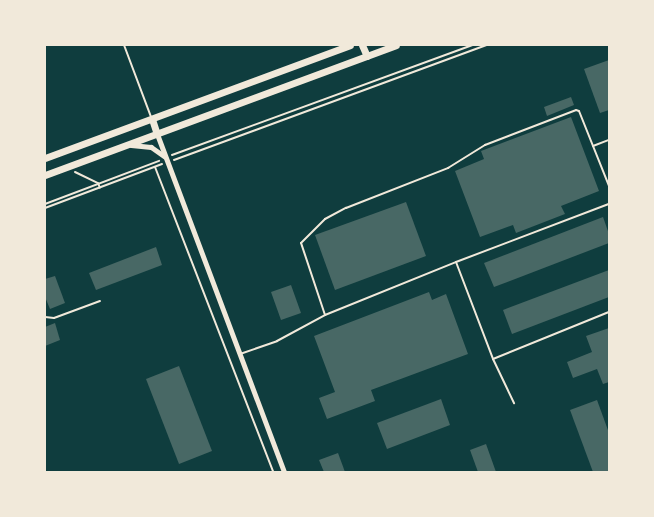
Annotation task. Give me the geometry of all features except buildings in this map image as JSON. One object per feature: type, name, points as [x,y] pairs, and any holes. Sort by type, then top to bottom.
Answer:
[{"type":"main road","points":[[45,158],[350,45]]},
{"type":"main road","points":[[362,45],[366,56]]},
{"type":"main road","points":[[45,175],[396,45]]},
{"type":"main road","points":[[152,119],[157,134]]},
{"type":"street","points":[[157,134],[284,472]]},
{"type":"street","points":[[127,145],[151,147],[167,160]]},
{"type":"lane","points":[[124,45],[152,119]]},
{"type":"lane","points":[[325,316],[301,243],[325,219],[346,208],[448,168],[485,145],[576,110],[579,111],[609,186]]},
{"type":"lane","points":[[593,146],[609,140]]},
{"type":"lane","points":[[240,354],[277,341],[325,316],[456,262],[609,204]]},
{"type":"lane","points":[[456,262],[493,359],[514,403]]},
{"type":"lane","points":[[45,317],[54,318],[100,301]]},
{"type":"lane","points":[[493,359],[609,312]]},
{"type":"path","points":[[45,208],[473,45]]},
{"type":"path","points":[[45,204],[486,45]]},
{"type":"path","points":[[155,167],[273,472]]},
{"type":"path","points":[[67,174],[75,172],[98,184],[100,188]]}]
